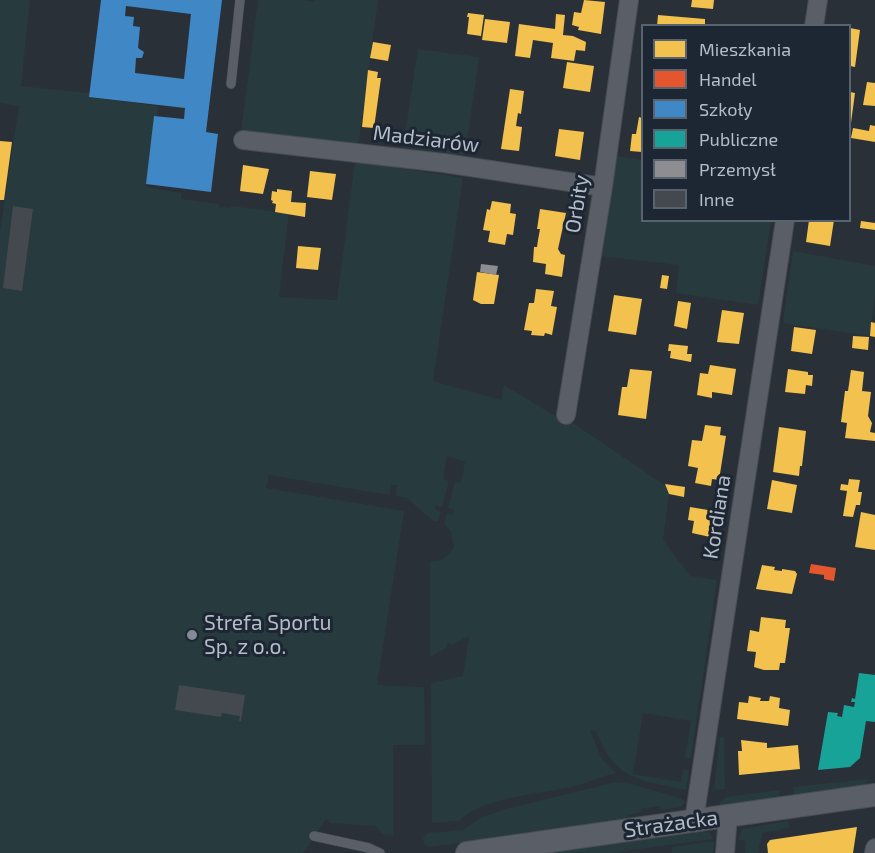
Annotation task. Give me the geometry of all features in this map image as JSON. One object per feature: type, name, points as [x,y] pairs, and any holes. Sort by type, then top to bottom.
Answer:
[{"type":"street","name":"Orbity","points":[[566,415],[603,187],[629,0]]},
{"type":"street","points":[[814,24],[818,0]]},
{"type":"street","name":"Madziarów","points":[[243,140],[444,164],[603,187]]},
{"type":"street","name":"Kordiana","points":[[694,820],[785,222]]},
{"type":"street","name":"Strażacka","points":[[467,853],[875,795]]},
{"type":"street","points":[[725,853],[728,816]]},
{"type":"street","points":[[874,853],[875,848]]},
{"type":"lane","points":[[231,84],[240,0]]},
{"type":"lane","points":[[315,836],[369,848],[380,853]]},
{"type":"green space","points":[[0,0],[30,0],[21,86],[90,93],[90,97],[158,106],[157,116],[154,116],[146,187],[181,193],[181,199],[219,204],[219,207],[231,208],[231,206],[289,213],[279,297],[337,300],[355,161],[463,178],[433,381],[501,400],[504,385],[552,414],[573,423],[666,486],[669,494],[663,540],[690,576],[717,580],[691,758],[685,758],[691,721],[643,713],[633,774],[681,782],[683,769],[689,770],[686,790],[655,784],[631,776],[612,760],[596,731],[590,730],[601,758],[616,773],[575,786],[497,801],[469,813],[459,821],[432,823],[431,683],[463,676],[469,636],[451,645],[448,643],[446,648],[430,657],[430,561],[444,558],[454,546],[451,531],[444,524],[447,513],[453,515],[454,510],[448,508],[455,482],[461,483],[465,462],[447,456],[443,479],[449,481],[442,507],[436,505],[435,509],[441,512],[438,521],[433,521],[407,498],[396,496],[397,485],[391,485],[390,495],[269,475],[266,488],[404,511],[377,685],[424,687],[425,745],[393,745],[393,835],[382,834],[376,826],[331,823],[326,819],[303,853],[0,853],[0,231],[19,106],[0,103]]},
{"type":"green space","points":[[258,0],[314,2],[315,0],[378,0],[359,140],[356,145],[241,133]]},
{"type":"green space","points":[[418,49],[479,57],[465,155],[403,147]]},
{"type":"green space","points":[[617,156],[641,160],[641,222],[771,222],[758,305],[676,293],[679,265],[600,256]]},
{"type":"green space","points":[[793,251],[875,266],[875,297],[870,336],[783,323]]},
{"type":"green space","points":[[720,737],[724,737],[725,789],[714,790]]},
{"type":"green space","points":[[867,779],[866,785],[863,786],[796,797],[794,794],[793,787]]},
{"type":"green space","points":[[616,782],[632,784],[682,799],[685,802],[681,807],[660,810],[659,806],[641,809],[642,812],[628,815],[629,820],[429,847],[424,844],[423,837],[428,833],[463,830],[482,817],[506,809]]},
{"type":"green space","points":[[780,790],[778,799],[719,808],[720,802],[727,797]]},
{"type":"green space","points":[[788,821],[789,828],[762,833],[758,853],[745,853],[746,841],[738,840],[742,829]]},
{"type":"green space","points":[[702,827],[703,832],[710,833],[713,839],[611,853],[534,853]]},
{"type":"green space","points":[[714,842],[713,853],[672,853],[672,847]]},
{"type":"building: Mieszkania","points":[[584,0],[605,2],[601,34],[578,30],[579,27],[572,25],[574,12],[581,13]]},
{"type":"building: Mieszkania","points":[[692,0],[714,0],[713,9],[691,7]]},
{"type":"building: Mieszkania","points":[[468,13],[484,15],[481,36],[467,34]]},
{"type":"building: Mieszkania","points":[[556,14],[565,15],[563,35],[573,36],[586,42],[585,51],[576,50],[574,61],[551,58],[553,43],[533,40],[530,58],[515,56],[519,24],[555,29]]},
{"type":"building: Mieszkania","points":[[658,15],[705,19],[705,24],[657,24]]},
{"type":"building: Mieszkania","points":[[485,19],[510,22],[507,43],[482,40]]},
{"type":"building: Mieszkania","points":[[851,28],[860,30],[855,67],[851,66]]},
{"type":"building: Mieszkania","points":[[373,42],[391,45],[388,61],[370,58]]},
{"type":"building: Mieszkania","points":[[567,62],[594,66],[590,92],[563,88]]},
{"type":"building: Mieszkania","points":[[368,70],[378,72],[377,78],[381,78],[374,128],[362,127]]},
{"type":"building: Mieszkania","points":[[867,82],[875,83],[875,106],[863,105]]},
{"type":"building: Mieszkania","points":[[510,89],[524,91],[521,114],[518,113],[516,126],[522,127],[519,151],[501,149]]},
{"type":"building: Mieszkania","points":[[851,92],[855,93],[851,123]]},
{"type":"building: Mieszkania","points":[[639,117],[641,118],[641,152],[630,151],[632,134],[636,134]]},
{"type":"building: Mieszkania","points":[[870,125],[875,126],[875,142],[851,138],[853,128],[869,131]]},
{"type":"building: Mieszkania","points":[[559,129],[584,132],[580,160],[555,156]]},
{"type":"building: Mieszkania","points":[[0,141],[12,142],[4,200],[0,200]]},
{"type":"building: Mieszkania","points":[[243,165],[269,169],[263,194],[240,191]]},
{"type":"building: Mieszkania","points":[[310,171],[336,174],[332,200],[307,197]]},
{"type":"building: Mieszkania","points":[[277,189],[292,191],[291,202],[306,203],[305,217],[275,212],[276,204],[271,200],[272,191],[277,192]]},
{"type":"building: Mieszkania","points":[[492,201],[511,204],[510,213],[516,214],[513,235],[507,234],[505,245],[488,242],[490,231],[483,230],[487,209],[490,210]]},
{"type":"building: Mieszkania","points":[[540,209],[566,213],[558,249],[561,254],[565,255],[562,277],[545,274],[546,264],[533,262],[534,247],[537,247],[540,229],[537,229]]},
{"type":"building: Mieszkania","points":[[861,221],[875,223],[875,230],[860,228]]},
{"type":"building: Mieszkania","points":[[809,222],[834,222],[830,246],[806,242]]},
{"type":"building: Mieszkania","points":[[298,246],[321,248],[318,270],[296,268]]},
{"type":"building: Mieszkania","points":[[477,272],[499,275],[494,304],[481,304],[473,300]]},
{"type":"building: Mieszkania","points":[[662,275],[669,276],[667,289],[660,288]]},
{"type":"building: Mieszkania","points":[[536,289],[554,291],[551,306],[557,307],[552,335],[545,333],[544,336],[531,335],[532,331],[524,330],[529,303],[534,303]]},
{"type":"building: Mieszkania","points":[[614,295],[642,299],[636,335],[608,331]]},
{"type":"building: Mieszkania","points":[[678,301],[691,303],[687,329],[674,326]]},
{"type":"building: Mieszkania","points":[[722,310],[744,313],[739,344],[717,342]]},
{"type":"building: Mieszkania","points":[[871,322],[875,323],[875,337],[870,336]]},
{"type":"building: Mieszkania","points":[[794,327],[816,330],[812,354],[791,351]]},
{"type":"building: Mieszkania","points":[[853,336],[869,337],[868,350],[852,348]]},
{"type":"building: Mieszkania","points":[[669,344],[688,346],[687,354],[692,354],[691,362],[670,358]]},
{"type":"building: Mieszkania","points":[[710,365],[736,369],[732,395],[712,392],[712,398],[697,395],[700,373],[708,374]]},
{"type":"building: Mieszkania","points":[[630,369],[652,371],[646,419],[618,415],[622,387],[627,387]]},
{"type":"building: Mieszkania","points":[[788,369],[813,375],[812,386],[806,385],[805,394],[785,392]]},
{"type":"building: Mieszkania","points":[[851,370],[864,372],[862,391],[871,392],[868,416],[872,423],[870,432],[875,433],[875,441],[845,438],[847,423],[841,422],[845,391],[848,391]]},
{"type":"building: Mieszkania","points":[[705,425],[721,427],[720,435],[726,436],[719,480],[712,479],[711,486],[695,483],[698,468],[688,466],[692,440],[702,441]]},
{"type":"building: Mieszkania","points":[[779,427],[806,431],[799,476],[773,472]]},
{"type":"building: Mieszkania","points":[[849,479],[860,480],[858,492],[862,492],[860,505],[856,505],[853,517],[843,516],[847,491],[840,490],[841,484],[848,485]]},
{"type":"building: Mieszkania","points":[[772,480],[797,485],[792,513],[767,509]]},
{"type":"building: Mieszkania","points":[[665,484],[685,487],[684,497],[669,494]]},
{"type":"building: Mieszkania","points":[[690,507],[714,511],[710,537],[692,533],[694,521],[688,520]]},
{"type":"building: Mieszkania","points":[[861,512],[875,515],[875,550],[855,547]]},
{"type":"building: Mieszkania","points":[[762,565],[775,567],[774,570],[795,571],[797,574],[792,594],[756,589]]},
{"type":"building: Mieszkania","points":[[761,617],[786,620],[785,628],[790,628],[785,663],[780,663],[779,670],[754,667],[756,652],[747,651],[750,630],[759,632]]},
{"type":"building: Mieszkania","points":[[749,696],[761,698],[760,701],[769,701],[770,696],[780,698],[779,708],[790,710],[788,726],[737,719],[739,702],[748,703]]},
{"type":"building: Mieszkania","points":[[741,740],[767,743],[767,748],[798,745],[800,769],[739,775],[738,751],[742,751]]},
{"type":"building: Mieszkania","points":[[857,827],[853,853],[768,853],[767,844],[770,840]]},
{"type":"building: Handel","points":[[811,564],[836,568],[834,581],[824,579],[824,575],[809,573]]},
{"type":"building: Szkoły","points":[[101,0],[222,0],[206,132],[218,134],[211,192],[146,184],[154,116],[184,119],[185,108],[89,97]],"holes":[[[126,6],[191,14],[184,79],[135,73],[136,58],[142,58],[144,52],[138,48],[140,27],[133,26],[134,17],[125,16]]]},
{"type":"building: Publiczne","points":[[859,673],[875,675],[875,722],[866,721],[860,758],[850,767],[818,770],[828,712],[838,713],[837,716],[842,717],[844,705],[854,707],[855,702],[851,702],[852,698],[855,699]]},
{"type":"building: Przemysł","points":[[481,264],[498,266],[496,275],[480,272]]},
{"type":"building: Inne","points":[[13,206],[33,209],[22,291],[3,288]]},
{"type":"building: Inne","points":[[179,685],[245,695],[241,721],[239,721],[240,716],[222,713],[221,717],[175,710]]},
{"type":"place","name":"Strefa Sportu Sp. z o.o.","points":[[192,635]]}]
